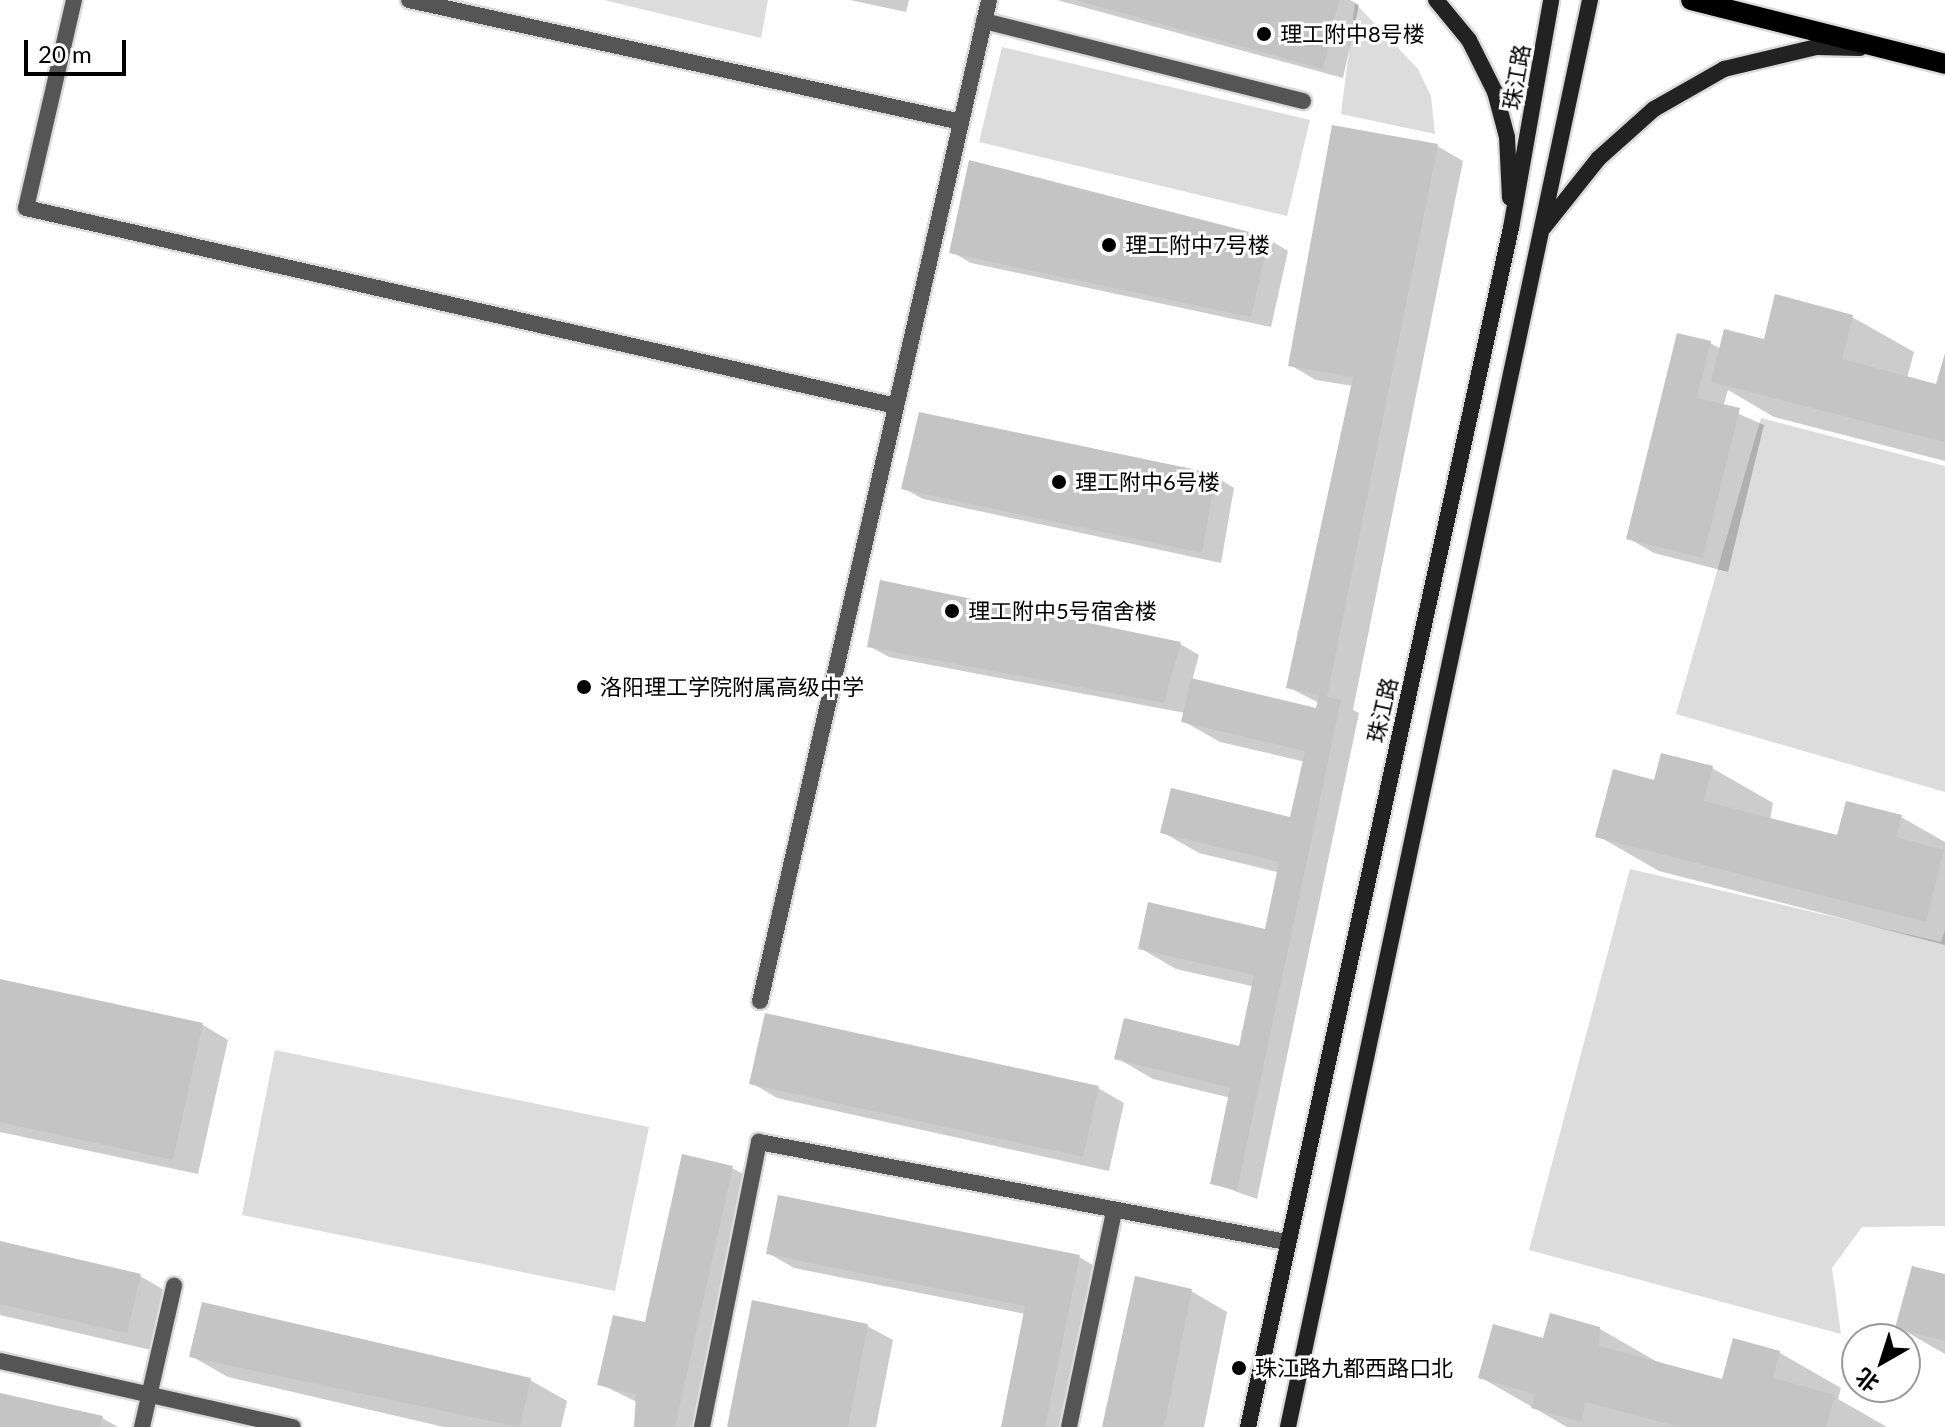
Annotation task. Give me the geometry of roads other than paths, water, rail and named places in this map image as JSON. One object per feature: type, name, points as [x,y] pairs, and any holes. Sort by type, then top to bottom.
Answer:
[{"type":"main road","points":[[1436,0],[1469,40],[1495,92],[1507,137],[1511,228]]},
{"type":"main road","name":"珠江路","points":[[1248,1427],[1286,1242],[1511,228],[1551,0]]},
{"type":"main road","points":[[1288,1427],[1590,0]]},
{"type":"main road","points":[[1691,0],[1945,64]]},
{"type":"main road","points":[[1541,231],[1598,159],[1654,109],[1724,69],[1816,47],[1884,49]]},
{"type":"lane","points":[[74,0],[26,208],[896,406]]},
{"type":"lane","points":[[409,0],[961,122]]},
{"type":"lane","points":[[494,18],[498,0]]},
{"type":"lane","points":[[760,1001],[989,0]]},
{"type":"lane","points":[[984,21],[1303,101]]},
{"type":"lane","points":[[702,1427],[759,1142],[1286,1242]]},
{"type":"lane","points":[[1069,1427],[1114,1211]]},
{"type":"lane","points":[[142,1427],[174,1286]]},
{"type":"lane","points":[[0,1361],[293,1427]]},
{"type":"place","name":"理工附中8号楼","points":[[1264,34]]},
{"type":"place","name":"理工附中7号楼","points":[[1109,245]]},
{"type":"place","name":"理工附中6号楼","points":[[1059,482]]},
{"type":"place","name":"理工附中5号宿舍楼","points":[[952,611]]},
{"type":"place","name":"洛阳理工学院附属高级中学","points":[[584,687]]},
{"type":"place","name":"珠江路九都西路口北","points":[[1239,1368]]}]
